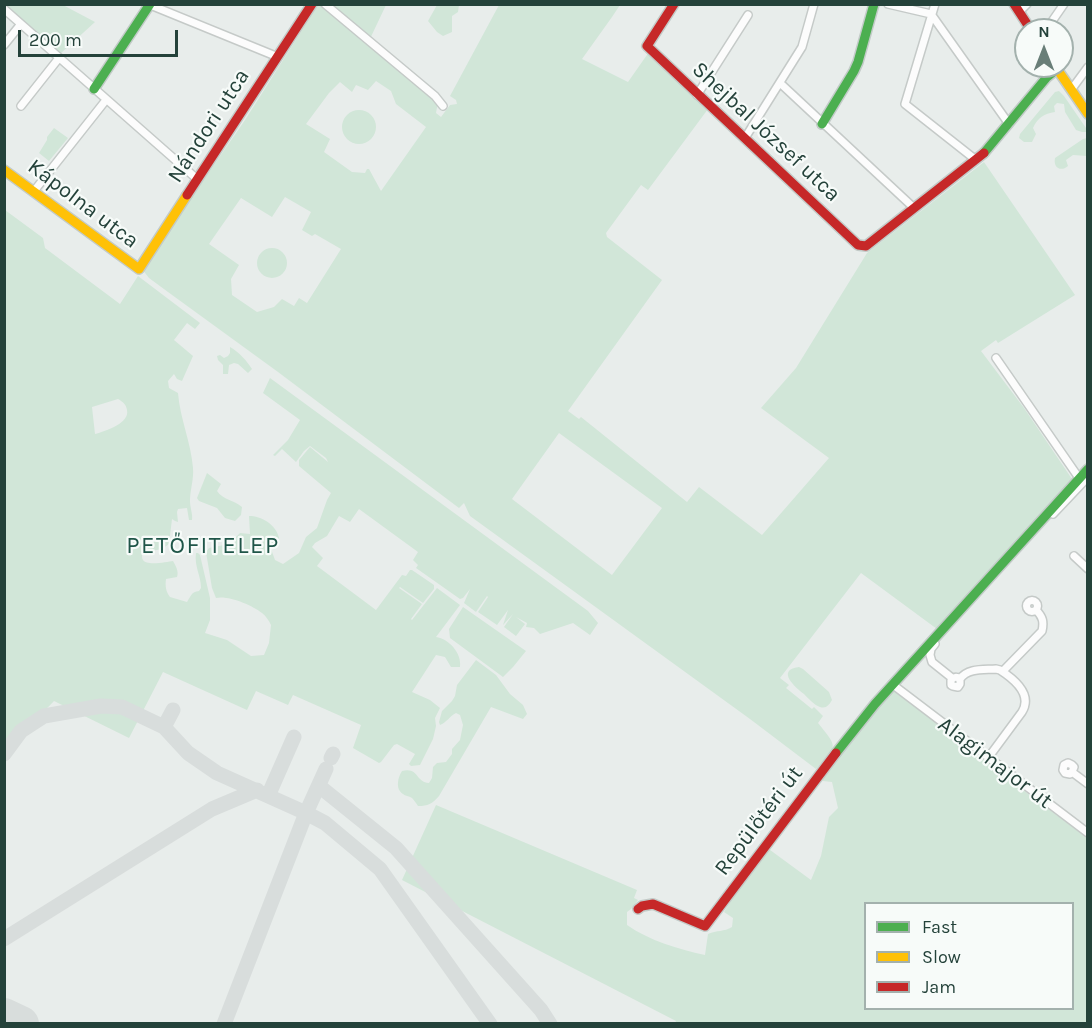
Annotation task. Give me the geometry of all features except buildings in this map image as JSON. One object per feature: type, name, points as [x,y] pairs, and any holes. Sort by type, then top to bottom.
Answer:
[{"type":"street","name":"Nándori utca","points":[[139,269],[312,4]]},
{"type":"street","points":[[325,4],[435,96],[443,106]]},
{"type":"street","name":"Shejbal József utca","points":[[674,4],[647,46],[858,245],[866,246],[914,208]]},
{"type":"street","points":[[745,138],[802,47],[814,4]]},
{"type":"street","points":[[822,124],[858,62],[874,4]]},
{"type":"street","points":[[888,4],[932,14],[1009,124]]},
{"type":"street","points":[[935,4],[905,104],[976,160]]},
{"type":"street","points":[[1016,8],[1027,4]]},
{"type":"street","points":[[1054,18],[1064,4]]},
{"type":"street","points":[[94,89],[149,5],[278,57]]},
{"type":"street","points":[[4,9],[198,179]]},
{"type":"street","points":[[697,94],[748,15]]},
{"type":"street","points":[[4,45],[21,24]]},
{"type":"street","points":[[21,106],[59,58]]},
{"type":"street","points":[[1071,90],[1088,67]]},
{"type":"street","points":[[780,83],[914,208],[983,154],[1046,78]]},
{"type":"street","points":[[1063,78],[1088,114]]},
{"type":"street","points":[[34,191],[106,100]]},
{"type":"street","name":"Kápolna utca","points":[[4,170],[139,269]]},
{"type":"street","points":[[988,758],[1022,712],[1026,702],[1024,692],[1003,672],[996,669],[968,672],[956,679],[932,662],[931,649],[1083,478],[996,358]]},
{"type":"street","name":"Repülőtéri út","points":[[638,909],[653,904],[705,926],[875,704],[1083,478],[1088,469]]},
{"type":"street","points":[[1074,556],[1088,569]]},
{"type":"street","points":[[1003,672],[1042,631],[1044,624],[1042,616],[1036,610]]},
{"type":"street","points":[[901,674],[899,682],[902,693]]},
{"type":"street","points":[[892,684],[902,693]]},
{"type":"street","name":"Alagimajor út","points":[[902,693],[1088,833]]},
{"type":"street","points":[[1072,772],[1088,784]]},
{"type":"green space","points":[[5,5],[63,5],[95,22],[60,54]]},
{"type":"green space","points":[[318,5],[386,5],[368,43],[438,102],[436,113],[441,117],[450,105],[457,104],[456,100],[450,96],[499,5],[620,5],[582,59],[628,82],[649,52],[708,109],[648,190],[641,185],[606,233],[607,237],[662,280],[568,411],[579,419],[581,417],[687,502],[699,487],[762,535],[829,458],[761,408],[796,368],[867,253],[984,162],[1075,295],[998,343],[996,340],[981,351],[1024,408],[1072,479],[937,629],[861,573],[780,678],[789,685],[786,688],[823,716],[818,723],[830,738],[833,747],[816,769],[470,516],[464,503],[459,508],[149,278],[142,269],[245,120]],"holes":[[[376,81],[391,91],[396,104],[426,127],[381,191],[369,169],[365,173],[352,172],[324,152],[330,139],[306,124],[340,82],[352,92],[356,85],[368,90]],[[285,197],[311,212],[302,230],[312,236],[315,234],[341,249],[307,303],[299,298],[294,306],[282,299],[274,307],[257,312],[232,295],[231,279],[239,265],[209,244],[241,198],[272,217]],[[559,433],[662,508],[612,575],[512,499]]]},
{"type":"green space","points":[[437,5],[459,5],[458,12],[452,16],[452,32],[443,36],[428,21]]},
{"type":"green space","points":[[1059,91],[1086,128],[1086,132],[1076,130],[1065,112],[1064,104],[1057,103],[1054,106],[1055,112],[1042,117],[1035,124],[1033,128],[1036,134],[1032,142],[1024,142],[1019,138],[1020,134],[1055,92]]},
{"type":"green space","points":[[359,110],[371,115],[376,127],[371,139],[359,144],[347,139],[342,127],[347,115]]},
{"type":"green space","points":[[54,128],[68,138],[49,161],[39,153]]},
{"type":"green space","points":[[1087,138],[1087,156],[1073,155],[1066,160],[1068,166],[1063,169],[1056,167],[1055,158]]},
{"type":"green space","points":[[5,210],[43,238],[45,248],[120,304],[138,276],[200,323],[195,329],[187,323],[174,340],[193,356],[182,381],[174,374],[168,381],[169,388],[178,393],[192,458],[190,501],[192,520],[189,520],[187,508],[178,509],[178,522],[172,519],[169,544],[162,549],[146,552],[142,556],[143,560],[148,563],[173,561],[178,575],[166,579],[167,591],[170,597],[187,602],[193,593],[201,588],[196,553],[200,555],[210,598],[210,620],[205,633],[227,640],[251,656],[264,655],[269,643],[271,625],[262,613],[246,604],[233,599],[216,598],[206,552],[209,548],[229,544],[240,533],[250,534],[249,516],[254,516],[263,519],[275,529],[279,538],[271,549],[275,560],[283,564],[299,553],[306,537],[317,528],[331,493],[299,466],[299,460],[310,447],[328,462],[310,446],[296,462],[282,449],[275,456],[273,455],[288,440],[300,420],[263,393],[270,378],[588,611],[598,623],[590,635],[573,623],[540,634],[534,628],[526,627],[527,623],[516,617],[525,624],[516,636],[504,627],[513,614],[503,625],[508,610],[497,625],[478,612],[487,596],[476,612],[464,603],[470,589],[460,599],[416,568],[418,565],[413,560],[418,552],[359,509],[350,522],[339,516],[327,536],[312,547],[323,558],[317,566],[376,610],[402,575],[406,576],[412,570],[434,585],[434,589],[423,603],[399,588],[422,604],[412,620],[437,588],[460,605],[436,637],[446,641],[454,648],[459,657],[460,667],[451,667],[445,657],[436,655],[412,692],[430,700],[440,708],[435,718],[433,739],[420,765],[411,766],[409,764],[415,754],[397,744],[379,763],[353,748],[361,725],[293,695],[288,705],[256,691],[247,710],[163,672],[129,738],[54,701],[5,752]],"holes":[[[118,399],[127,408],[125,419],[116,426],[95,434],[92,407]]]},
{"type":"green space","points":[[272,248],[283,252],[287,263],[283,274],[272,278],[261,274],[257,263],[261,252]]},
{"type":"green space","points":[[230,347],[240,354],[250,366],[252,369],[248,373],[234,363],[229,365],[228,374],[223,374],[223,365],[217,356],[224,358],[228,356]]},
{"type":"green space","points":[[207,473],[221,484],[217,491],[219,494],[242,507],[241,515],[235,521],[225,518],[217,508],[197,498]]},
{"type":"green space","points":[[463,607],[526,651],[503,677],[450,638],[449,629]]},
{"type":"green space","points":[[476,660],[496,675],[510,694],[523,705],[527,714],[523,719],[491,707],[439,796],[430,804],[418,806],[412,798],[400,792],[399,776],[402,771],[407,770],[429,783],[433,767],[437,763],[446,762],[452,754],[452,749],[460,740],[463,725],[460,715],[456,713],[440,725],[439,722],[442,711],[455,696],[457,685]]},
{"type":"green space","points":[[799,667],[829,692],[832,700],[827,706],[816,705],[796,688],[788,675],[792,669]]},
{"type":"green space","points":[[894,689],[1087,838],[1087,1023],[675,1023],[676,1021],[402,880],[436,805],[637,890],[634,898],[638,900],[627,912],[627,925],[664,944],[705,955],[708,934],[732,927],[733,918],[724,912],[766,847],[811,880],[821,856],[829,817],[838,808],[832,782],[823,781],[820,776]]},
{"type":"taxiway","points":[[4,754],[21,731],[44,716],[101,706],[122,707],[164,727],[188,753],[217,773],[325,823],[380,869],[490,1024]]},
{"type":"taxiway","points":[[164,727],[173,710]]},
{"type":"taxiway","points":[[268,796],[294,737]]},
{"type":"taxiway","points":[[331,758],[333,754]]},
{"type":"taxiway","points":[[224,1024],[306,813],[326,769]]},
{"type":"taxiway","points":[[319,786],[396,848],[541,1010],[550,1024]]},
{"type":"taxiway","points":[[4,939],[212,809],[257,790]]},
{"type":"runway","points":[[4,1016],[21,1024]]},
{"type":"traffic: fast","points":[[94,89],[150,4]]},
{"type":"traffic: fast","points":[[822,124],[858,62],[874,4]]},
{"type":"traffic: fast","points":[[984,153],[1046,78]]},
{"type":"traffic: fast","points":[[836,753],[875,704],[1088,469]]},
{"type":"traffic: slow","points":[[1063,78],[1088,114]]},
{"type":"traffic: slow","points":[[4,170],[139,269],[187,195]]},
{"type":"traffic: jam","points":[[187,195],[312,4]]},
{"type":"traffic: jam","points":[[674,4],[647,46],[858,245],[866,246],[984,153]]},
{"type":"traffic: jam","points":[[1014,4],[1023,18]]},
{"type":"traffic: jam","points":[[638,909],[653,904],[705,926],[836,753]]},
{"type":"district","name":"PETŐFITELEP","points":[[203,546]]}]
